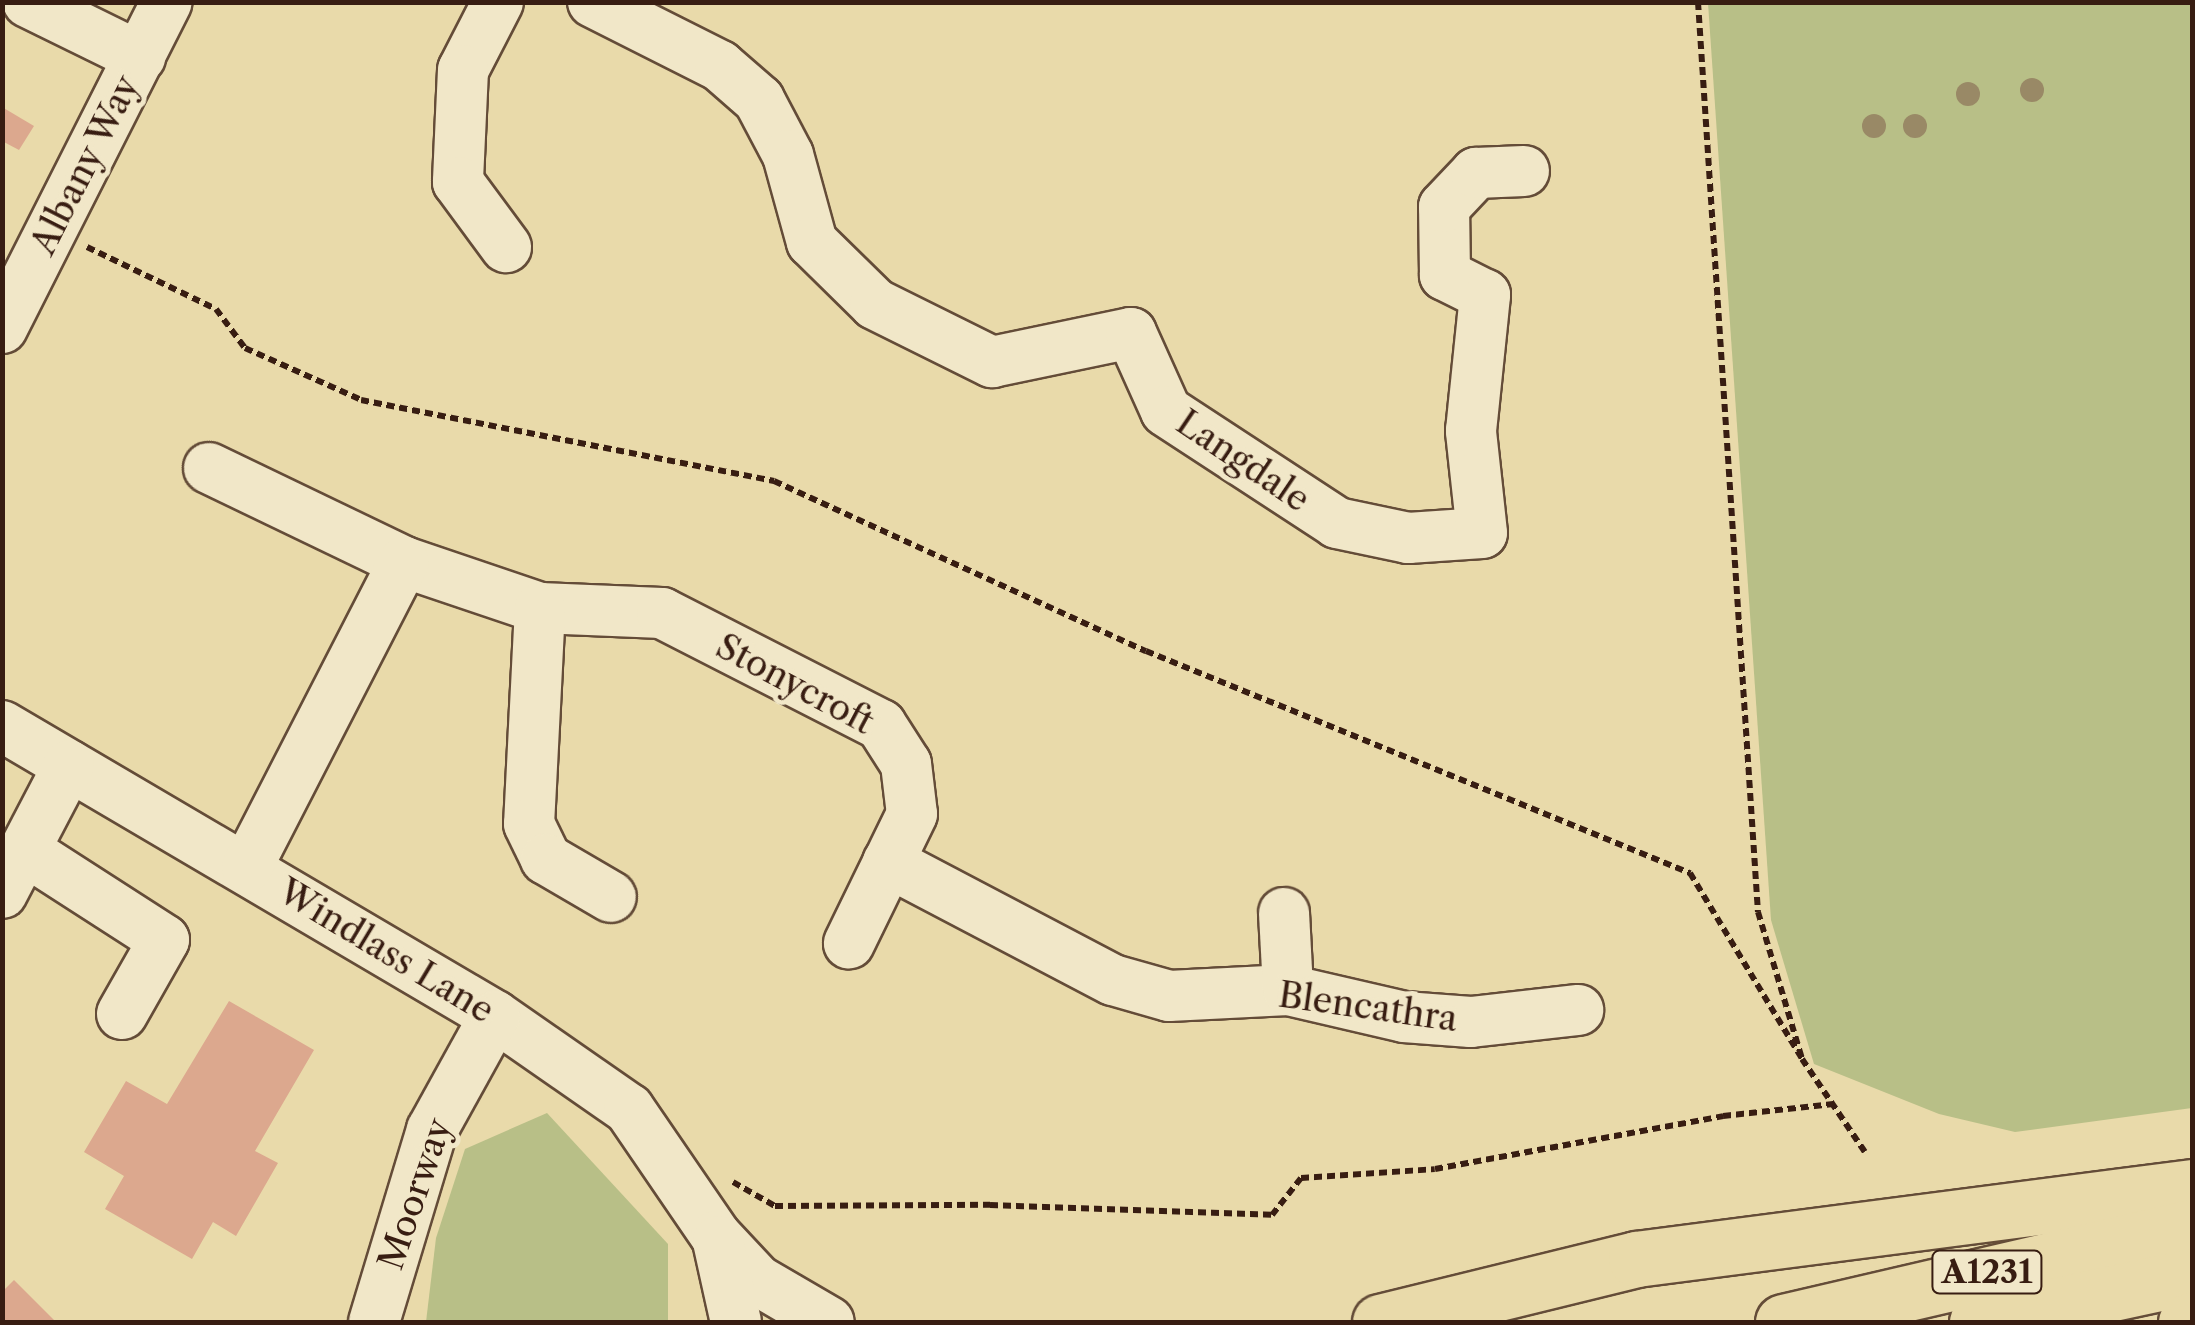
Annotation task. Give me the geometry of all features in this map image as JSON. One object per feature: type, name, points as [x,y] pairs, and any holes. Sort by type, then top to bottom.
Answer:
[{"type":"highway","points":[[1380,1322],[1636,1260],[2192,1187]]},
{"type":"highway","name":"A1231","points":[[1783,1322],[2192,1227]]},
{"type":"highway","name":"A1231","points":[[1976,1322],[2192,1276]]},
{"type":"street","points":[[28,2],[140,56]]},
{"type":"street","name":"Albany Way","points":[[2,328],[168,2]]},
{"type":"street","points":[[498,2],[464,70],[458,182],[506,247]]},
{"type":"street","name":"Langdale","points":[[593,2],[720,66],[759,100],[788,155],[812,242],[875,304],[992,362],[1131,333],[1166,411],[1338,523],[1408,538],[1482,533],[1471,430],[1485,296],[1445,275],[1444,208],[1476,173],[1524,171]]},
{"type":"street","name":"Stonycroft","points":[[209,468],[404,562],[540,608],[662,614],[881,725],[906,764],[912,814],[849,943]]},
{"type":"street","points":[[247,868],[404,562]]},
{"type":"street","points":[[540,608],[528,824],[546,859],[612,897]]},
{"type":"street","name":"Windlass Lane","points":[[2,726],[495,1016],[628,1109],[716,1236],[758,1280],[829,1322]]},
{"type":"street","points":[[70,765],[14,872],[164,940],[122,1014]]},
{"type":"street","name":"Blencathra","points":[[888,862],[1112,980],[1169,996],[1288,990],[1404,1016],[1471,1022],[1578,1010]]},
{"type":"street","points":[[1284,914],[1288,990]]},
{"type":"street","name":"Moorway","points":[[374,1322],[432,1130],[495,1016]]},
{"type":"street","name":"Windlass Lane","points":[[716,1236],[736,1322]]},
{"type":"path","points":[[1698,2],[1758,912],[1802,1059]]},
{"type":"path","points":[[52,231],[216,309],[245,348],[362,400],[774,481],[1146,651],[1690,873],[1802,1059],[1866,1152]]},
{"type":"path","points":[[724,1178],[775,1206],[990,1205],[1272,1215],[1300,1178],[1435,1169],[1723,1116],[1833,1104]]},
{"type":"green space","points":[[1708,3],[2192,3],[2192,1108],[2015,1132],[1939,1114],[1814,1064],[1771,920]]},
{"type":"green space","points":[[547,1113],[668,1244],[668,1322],[426,1322],[436,1238],[465,1149]]},
{"type":"building","points":[[2,107],[34,126],[19,150],[2,141]]},
{"type":"building","points":[[229,1001],[314,1050],[255,1151],[278,1163],[236,1236],[213,1222],[192,1259],[105,1209],[124,1176],[84,1152],[126,1081],[167,1104]]},
{"type":"building","points":[[14,1280],[56,1322],[2,1322],[2,1292]]}]
